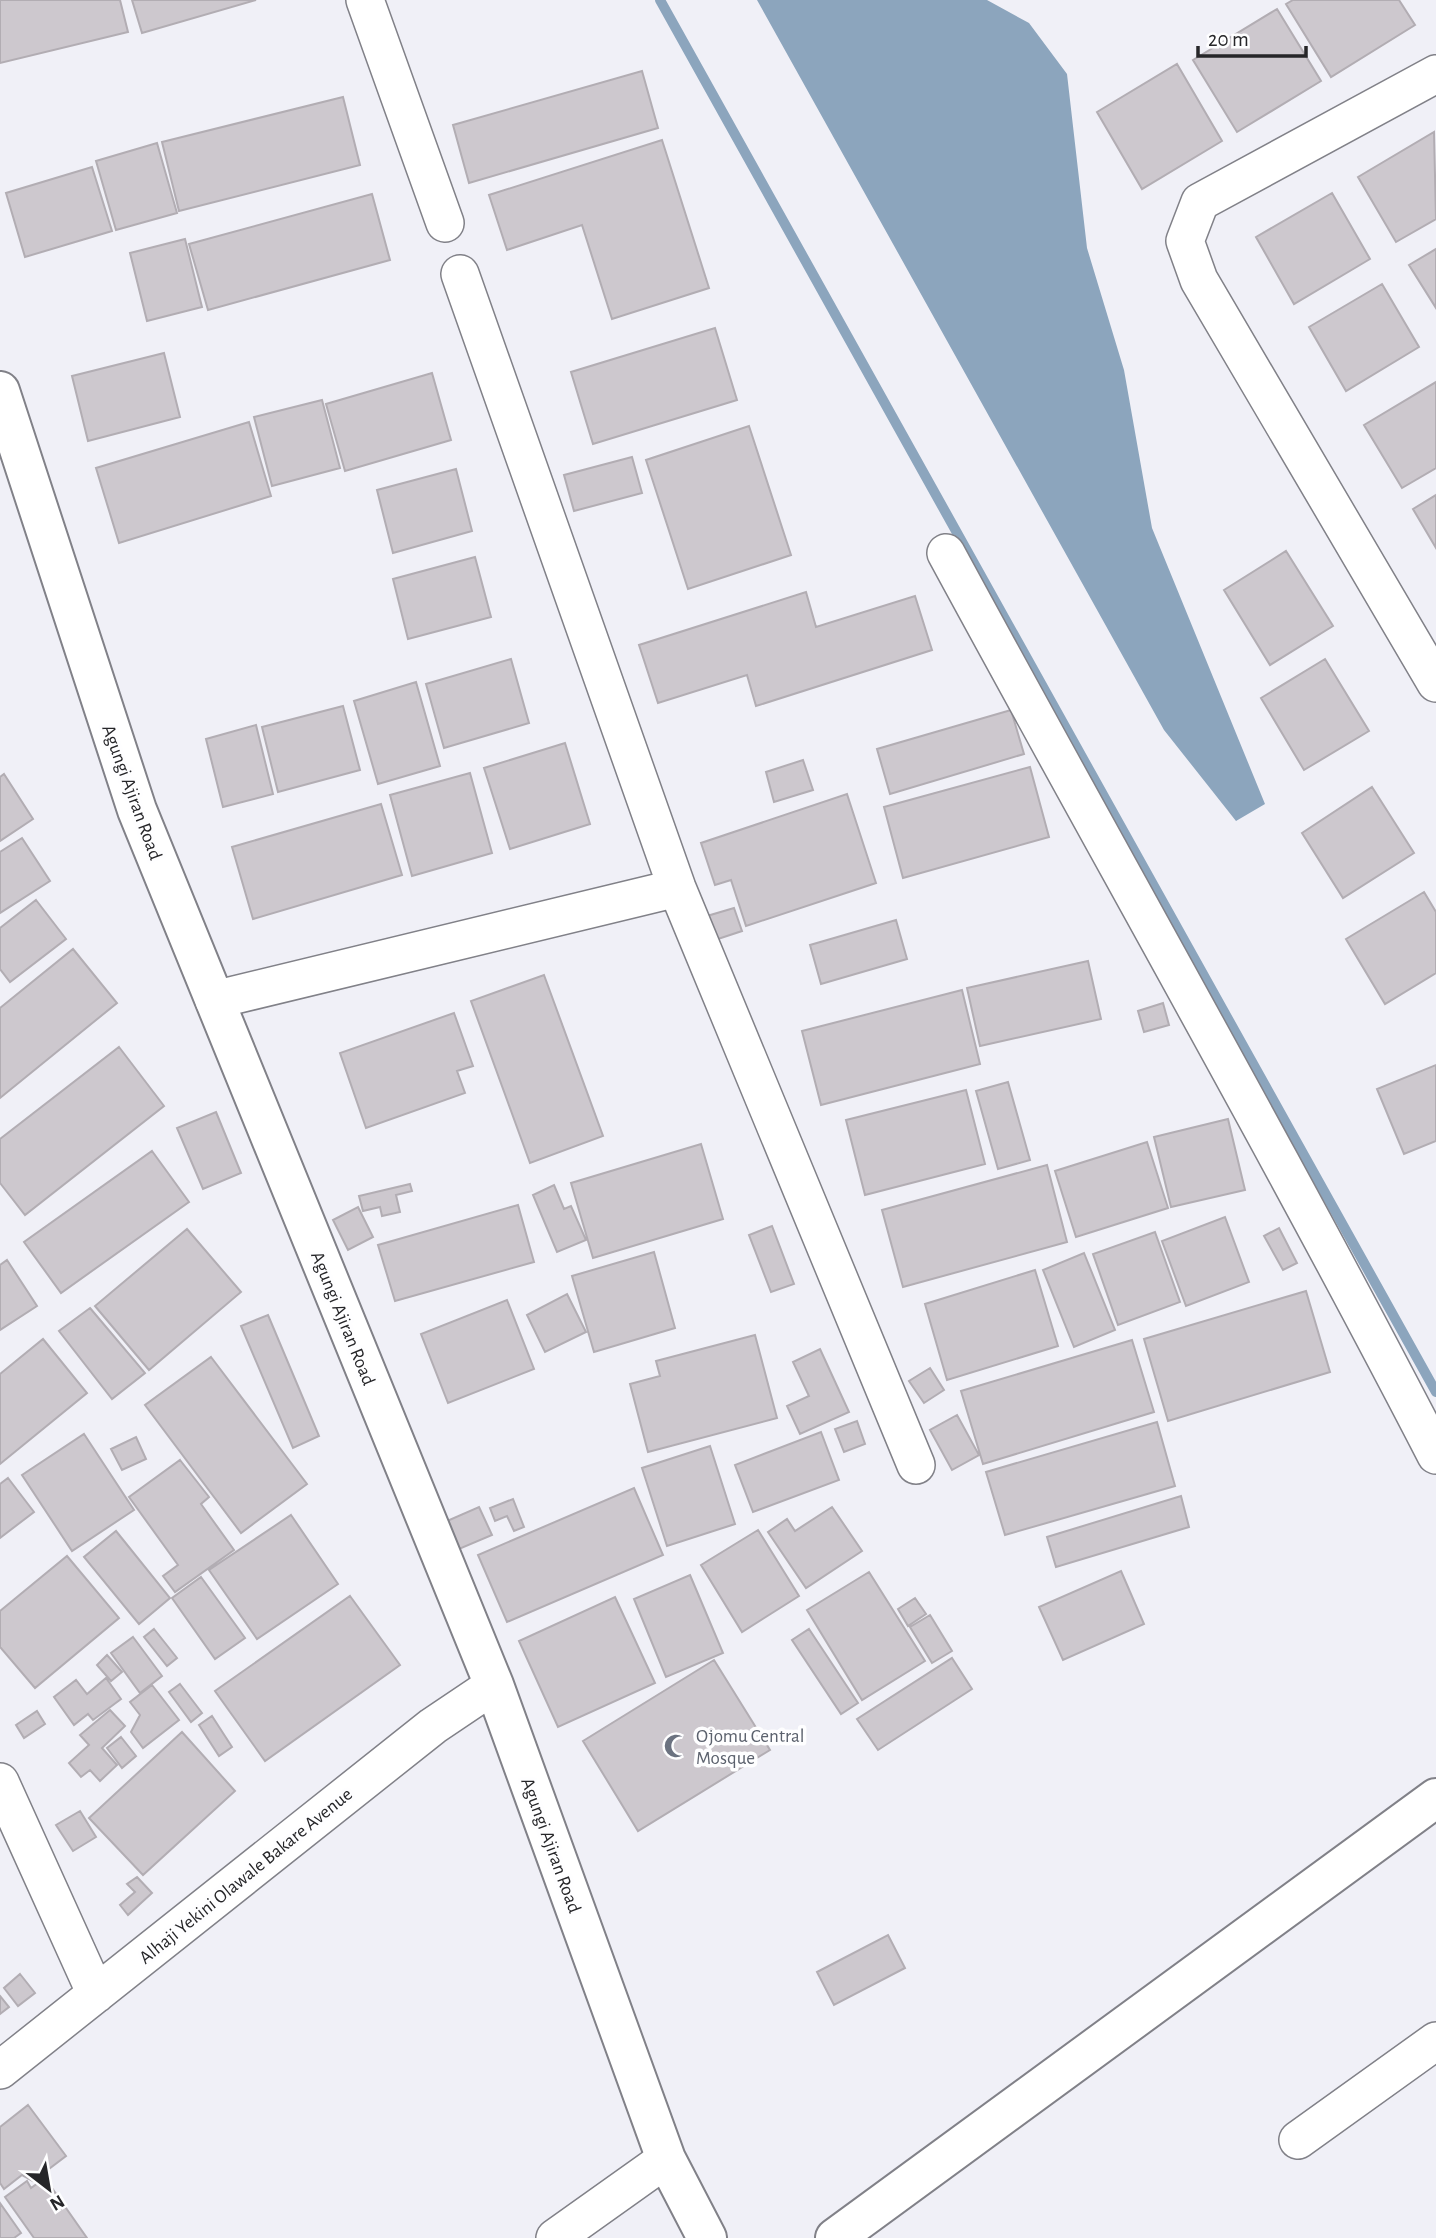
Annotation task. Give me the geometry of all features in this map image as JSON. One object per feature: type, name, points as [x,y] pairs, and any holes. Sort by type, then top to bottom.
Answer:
[{"type":"street","points":[[365,0],[445,223]]},
{"type":"street","points":[[1436,74],[1200,202],[1185,241],[1199,280],[1436,683]]},
{"type":"street","points":[[460,274],[677,888],[916,1465]]},
{"type":"street","name":"Agungi Ajiran Road","points":[[0,391],[137,810],[494,1685],[666,2159],[707,2238]]},
{"type":"street","points":[[946,554],[1171,967],[1282,1163],[1436,1455]]},
{"type":"street","points":[[214,1000],[677,888]]},
{"type":"street","name":"Alhaji Yekini Olawale Bakare Avenue","points":[[0,2070],[433,1726],[494,1685]]},
{"type":"street","points":[[0,1782],[96,1994]]},
{"type":"street","points":[[835,2238],[1436,1798]]},
{"type":"street","points":[[1298,2140],[1436,2041]]},
{"type":"street","points":[[555,2238],[666,2159]]},
{"type":"water","points":[[757,0],[987,0],[1029,23],[1067,74],[1087,248],[1124,370],[1152,528],[1265,804],[1236,821],[1164,730]]},
{"type":"building","points":[[0,0],[120,0],[128,32],[0,63]]},
{"type":"building","points":[[132,0],[256,0],[142,33]]},
{"type":"building","points":[[1293,0],[1399,0],[1415,25],[1331,77],[1286,4]]},
{"type":"building","points":[[1277,9],[1321,81],[1237,132],[1193,60]]},
{"type":"building","points":[[1177,64],[1222,141],[1142,189],[1097,112]]},
{"type":"building","points":[[642,71],[658,128],[469,183],[453,125]]},
{"type":"building","points":[[343,97],[360,165],[179,211],[162,142]]},
{"type":"building","points":[[1434,132],[1436,219],[1396,242],[1358,177]]},
{"type":"building","points":[[662,140],[709,288],[612,319],[582,225],[507,250],[489,195]]},
{"type":"building","points":[[157,143],[177,213],[116,230],[96,161]]},
{"type":"building","points":[[92,167],[112,231],[25,257],[6,193]]},
{"type":"building","points":[[1332,193],[1370,259],[1294,304],[1256,237]]},
{"type":"building","points":[[372,194],[390,260],[208,310],[189,244]]},
{"type":"building","points":[[185,239],[202,307],[147,321],[130,253]]},
{"type":"building","points":[[1436,249],[1436,308],[1409,265]]},
{"type":"building","points":[[1382,284],[1419,347],[1346,391],[1309,327]]},
{"type":"building","points":[[715,328],[737,400],[593,444],[571,372]]},
{"type":"building","points":[[164,353],[180,417],[88,441],[72,376]]},
{"type":"building","points":[[432,373],[451,440],[345,471],[326,404]]},
{"type":"building","points":[[1436,382],[1436,468],[1402,488],[1364,425]]},
{"type":"building","points":[[322,400],[340,468],[272,486],[254,417]]},
{"type":"building","points":[[249,422],[271,496],[119,543],[96,468]]},
{"type":"building","points":[[749,426],[791,555],[688,589],[646,460]]},
{"type":"building","points":[[632,457],[642,493],[574,511],[564,475]]},
{"type":"building","points":[[456,469],[472,531],[393,553],[377,490]]},
{"type":"building","points":[[1436,495],[1436,548],[1413,509]]},
{"type":"building","points":[[1286,551],[1333,626],[1270,665],[1224,590]]},
{"type":"building","points":[[475,557],[491,617],[408,639],[393,579]]},
{"type":"building","points":[[806,592],[816,627],[915,596],[932,650],[756,706],[747,675],[658,703],[639,645]]},
{"type":"building","points":[[511,659],[529,723],[444,748],[426,684]]},
{"type":"building","points":[[1325,659],[1369,731],[1304,770],[1261,698]]},
{"type":"building","points":[[416,682],[440,766],[378,784],[354,701]]},
{"type":"building","points":[[343,706],[360,770],[278,792],[262,727]]},
{"type":"building","points":[[1011,710],[1024,754],[890,794],[877,749]]},
{"type":"building","points":[[256,725],[273,794],[223,807],[206,739]]},
{"type":"building","points":[[565,743],[590,824],[510,849],[484,768]]},
{"type":"building","points":[[803,760],[813,790],[774,802],[766,772]]},
{"type":"building","points":[[1030,767],[1049,837],[903,878],[884,807]]},
{"type":"building","points":[[470,773],[492,853],[412,876],[390,795]]},
{"type":"building","points":[[4,774],[33,819],[0,841],[0,777]]},
{"type":"building","points":[[1372,787],[1414,853],[1343,898],[1302,833]]},
{"type":"building","points":[[847,794],[876,883],[746,926],[731,880],[715,885],[701,843]]},
{"type":"building","points":[[381,804],[402,875],[253,919],[232,847]]},
{"type":"building","points":[[22,838],[50,881],[0,913],[0,852]]},
{"type":"building","points":[[1424,892],[1436,912],[1436,973],[1385,1004],[1346,939]]},
{"type":"building","points":[[36,900],[66,939],[10,982],[0,969],[0,928]]},
{"type":"building","points":[[734,908],[742,931],[715,940],[707,916]]},
{"type":"building","points":[[896,920],[907,959],[821,984],[810,945]]},
{"type":"building","points":[[73,949],[117,1003],[0,1098],[0,1008]]},
{"type":"building","points":[[1088,961],[1101,1019],[980,1046],[967,988]]},
{"type":"building","points":[[544,975],[603,1136],[530,1163],[471,1001]]},
{"type":"building","points":[[962,990],[980,1064],[821,1105],[802,1031]]},
{"type":"building","points":[[1163,1003],[1169,1025],[1144,1032],[1138,1011]]},
{"type":"building","points":[[454,1013],[473,1066],[457,1071],[465,1093],[366,1128],[340,1053]]},
{"type":"building","points":[[119,1047],[164,1106],[25,1215],[0,1183],[0,1139]]},
{"type":"building","points":[[1436,1065],[1436,1141],[1404,1154],[1377,1089]]},
{"type":"building","points":[[1008,1082],[1030,1160],[998,1169],[976,1091]]},
{"type":"building","points":[[966,1090],[985,1164],[865,1195],[846,1120]]},
{"type":"building","points":[[216,1112],[241,1173],[203,1189],[177,1128]]},
{"type":"building","points":[[1228,1119],[1245,1190],[1171,1207],[1154,1137]]},
{"type":"building","points":[[1147,1142],[1168,1208],[1076,1237],[1055,1171]]},
{"type":"building","points":[[701,1144],[723,1219],[593,1258],[571,1183]]},
{"type":"building","points":[[152,1151],[189,1202],[61,1293],[24,1242]]},
{"type":"building","points":[[1047,1165],[1067,1242],[903,1287],[882,1210]]},
{"type":"building","points":[[410,1184],[412,1191],[396,1195],[400,1212],[382,1216],[380,1207],[363,1211],[359,1196]]},
{"type":"building","points":[[554,1185],[564,1209],[571,1206],[586,1240],[557,1252],[533,1195]]},
{"type":"building","points":[[518,1205],[534,1262],[395,1301],[378,1245]]},
{"type":"building","points":[[358,1207],[373,1237],[348,1250],[333,1220]]},
{"type":"building","points":[[1225,1217],[1249,1282],[1186,1306],[1162,1241]]},
{"type":"building","points":[[772,1226],[794,1284],[771,1292],[749,1235]]},
{"type":"building","points":[[1279,1228],[1297,1263],[1283,1270],[1264,1236]]},
{"type":"building","points":[[187,1229],[241,1292],[149,1370],[95,1306]]},
{"type":"building","points":[[1155,1232],[1180,1302],[1118,1325],[1093,1254]]},
{"type":"building","points":[[654,1252],[675,1328],[594,1352],[572,1276]]},
{"type":"building","points":[[1084,1253],[1115,1330],[1074,1347],[1043,1270]]},
{"type":"building","points":[[7,1260],[37,1306],[0,1330],[0,1265]]},
{"type":"building","points":[[1035,1270],[1058,1346],[947,1380],[925,1304]]},
{"type":"building","points":[[1306,1291],[1330,1372],[1168,1421],[1144,1339]]},
{"type":"building","points":[[567,1294],[586,1332],[545,1352],[527,1315]]},
{"type":"building","points":[[507,1300],[534,1369],[448,1403],[421,1334]]},
{"type":"building","points":[[90,1308],[145,1373],[112,1399],[59,1331]]},
{"type":"building","points":[[268,1315],[319,1436],[293,1448],[241,1326]]},
{"type":"building","points":[[755,1335],[777,1418],[648,1452],[630,1384],[660,1376],[656,1361]]},
{"type":"building","points":[[43,1339],[87,1393],[0,1464],[0,1374]]},
{"type":"building","points":[[1132,1340],[1154,1412],[983,1464],[961,1391]]},
{"type":"building","points":[[820,1349],[849,1412],[800,1434],[787,1406],[809,1396],[793,1362]]},
{"type":"building","points":[[211,1357],[307,1484],[241,1533],[145,1405]]},
{"type":"building","points":[[930,1368],[944,1390],[924,1403],[909,1381]]},
{"type":"building","points":[[957,1415],[979,1455],[952,1470],[930,1430]]},
{"type":"building","points":[[857,1421],[865,1444],[844,1452],[835,1429]]},
{"type":"building","points":[[1157,1422],[1175,1486],[1005,1535],[986,1472]]},
{"type":"building","points":[[821,1432],[839,1480],[753,1512],[735,1465]]},
{"type":"building","points":[[84,1434],[134,1510],[72,1551],[22,1475]]},
{"type":"building","points":[[136,1437],[146,1459],[122,1470],[111,1449]]},
{"type":"building","points":[[710,1446],[735,1524],[667,1546],[642,1468]]},
{"type":"building","points":[[180,1460],[209,1497],[201,1504],[234,1550],[175,1592],[163,1576],[178,1565],[129,1497]]},
{"type":"building","points":[[8,1478],[34,1512],[0,1538],[0,1484]]},
{"type":"building","points":[[634,1488],[663,1555],[507,1622],[478,1555]]},
{"type":"building","points":[[1181,1496],[1189,1527],[1056,1567],[1047,1537]]},
{"type":"building","points":[[513,1499],[524,1527],[514,1531],[507,1516],[495,1521],[490,1508]]},
{"type":"building","points":[[479,1507],[492,1535],[459,1549],[447,1521]]},
{"type":"building","points":[[832,1507],[862,1551],[806,1588],[768,1532],[787,1519],[795,1531]]},
{"type":"building","points":[[291,1515],[338,1584],[257,1639],[209,1570]]},
{"type":"building","points":[[758,1530],[799,1596],[742,1632],[701,1565]]},
{"type":"building","points":[[116,1531],[170,1598],[139,1624],[84,1557]]},
{"type":"building","points":[[67,1556],[119,1618],[35,1688],[0,1647],[0,1611]]},
{"type":"building","points":[[1121,1571],[1144,1624],[1063,1660],[1039,1607]]},
{"type":"building","points":[[869,1572],[925,1661],[862,1700],[807,1610]]},
{"type":"building","points":[[690,1575],[723,1653],[666,1677],[634,1599]]},
{"type":"building","points":[[201,1577],[245,1638],[215,1659],[172,1598]]},
{"type":"building","points":[[350,1596],[400,1665],[265,1761],[215,1691]]},
{"type":"building","points":[[615,1597],[655,1683],[558,1727],[519,1641]]},
{"type":"building","points":[[915,1598],[926,1614],[908,1626],[898,1609]]},
{"type":"building","points":[[930,1615],[952,1651],[932,1663],[910,1627]]},
{"type":"building","points":[[154,1629],[177,1658],[167,1666],[144,1637]]},
{"type":"building","points":[[809,1629],[858,1703],[841,1714],[792,1640]]},
{"type":"building","points":[[133,1637],[162,1676],[140,1693],[111,1653]]},
{"type":"building","points":[[107,1655],[122,1672],[111,1681],[97,1665]]},
{"type":"building","points":[[952,1658],[972,1689],[878,1750],[857,1719]]},
{"type":"building","name":"Ojomu Central Mosque","points":[[714,1660],[770,1750],[638,1831],[583,1741]]},
{"type":"building","points":[[106,1678],[121,1699],[93,1720],[88,1714],[74,1725],[54,1697],[76,1680],[87,1694]]},
{"type":"building","points":[[180,1684],[202,1713],[191,1722],[169,1692]]},
{"type":"building","points":[[152,1685],[179,1720],[143,1748],[131,1732],[140,1715],[130,1702]]},
{"type":"building","points":[[110,1710],[125,1726],[102,1748],[117,1765],[100,1781],[90,1770],[81,1777],[69,1763],[89,1745],[80,1735]]},
{"type":"building","points":[[37,1711],[45,1724],[24,1738],[16,1725]]},
{"type":"building","points":[[212,1716],[232,1747],[219,1756],[199,1725]]},
{"type":"building","points":[[182,1732],[235,1791],[143,1875],[89,1818]]},
{"type":"building","points":[[121,1737],[136,1756],[122,1768],[107,1748]]},
{"type":"building","points":[[80,1811],[96,1837],[73,1851],[56,1825]]},
{"type":"building","points":[[137,1877],[152,1893],[128,1915],[120,1905],[135,1892],[127,1884]]},
{"type":"building","points":[[888,1935],[905,1968],[834,2005],[817,1972]]},
{"type":"building","points":[[20,1974],[35,1993],[18,2006],[4,1988]]},
{"type":"building","points":[[0,1996],[9,2007],[0,2014]]},
{"type":"building","points":[[28,2105],[66,2156],[33,2181],[22,2175],[4,2189],[0,2183],[0,2127]]},
{"type":"building","points":[[45,2178],[87,2238],[34,2238],[5,2197],[27,2181],[31,2188]]},
{"type":"building","points":[[0,2203],[21,2233],[14,2238],[0,2238]]},
{"type":"waterway","points":[[660,0],[1436,1392]]},
{"type":"place","name":"Ojomu Central Mosque","points":[[676,1746]]}]
